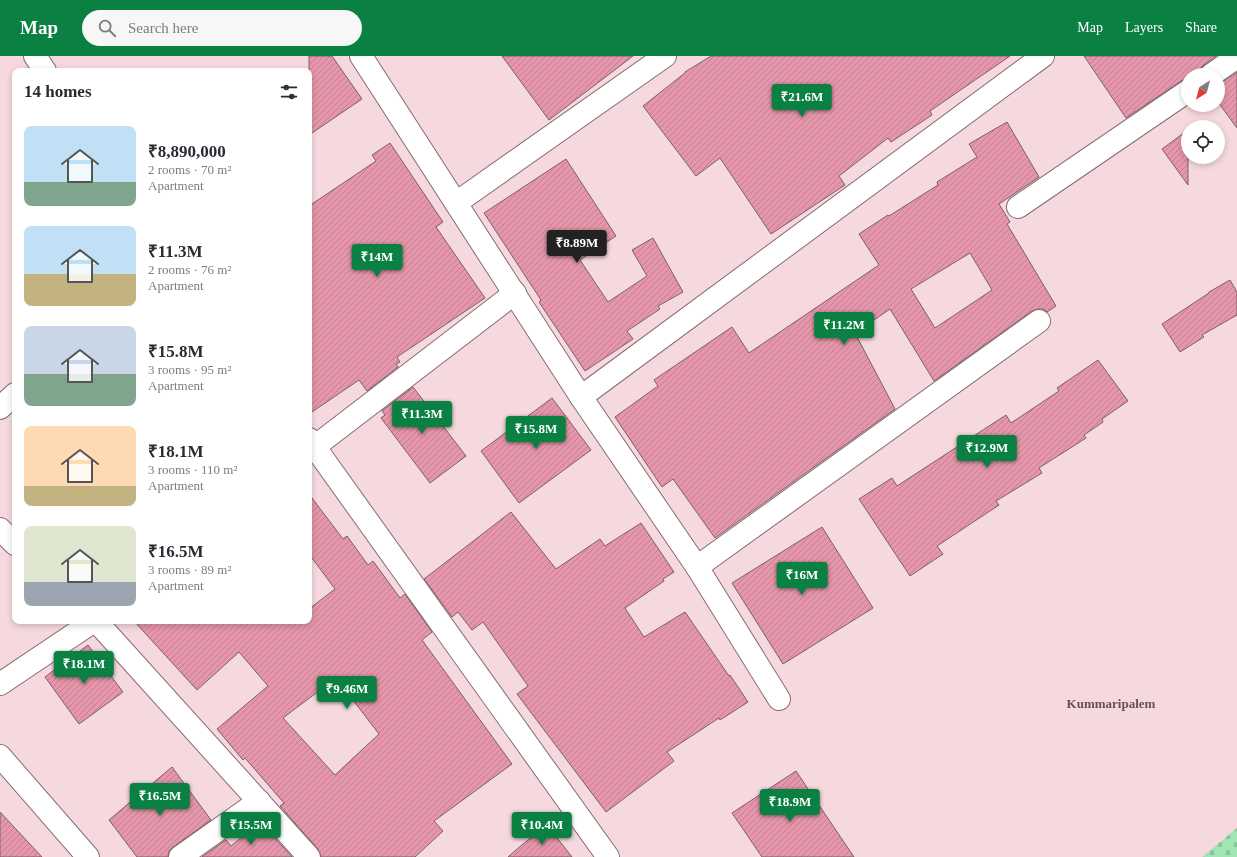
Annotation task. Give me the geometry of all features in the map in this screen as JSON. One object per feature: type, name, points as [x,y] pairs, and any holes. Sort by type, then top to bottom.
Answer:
[{"type":"street","points":[[35,56],[43,68]]},
{"type":"street","points":[[361,56],[581,396],[697,567],[779,699]]},
{"type":"street","points":[[456,204],[665,56]]},
{"type":"street","points":[[581,396],[1043,56]]},
{"type":"street","points":[[1221,68],[1237,57]]},
{"type":"street","points":[[1018,207],[1181,96]]},
{"type":"street","points":[[312,445],[515,293]]},
{"type":"street","points":[[697,567],[1039,321]]},
{"type":"street","points":[[0,408],[12,397]]},
{"type":"street","points":[[312,447],[608,857]]},
{"type":"street","points":[[0,529],[12,541]]},
{"type":"street","points":[[0,684],[90,624]]},
{"type":"street","points":[[98,624],[309,857]]},
{"type":"street","points":[[0,756],[88,857]]},
{"type":"street","points":[[180,857],[259,801]]},
{"type":"green space","points":[[1237,828],[1237,857],[1202,857]]},
{"type":"building","points":[[309,56],[332,56],[362,99],[312,133],[312,68],[309,68]]},
{"type":"building","points":[[502,56],[633,56],[549,120]]},
{"type":"building","points":[[711,56],[1010,56],[930,111],[932,115],[891,142],[888,138],[839,176],[845,185],[771,234],[720,158],[696,176],[643,106],[685,72]]},
{"type":"building","points":[[1084,56],[1216,56],[1201,68],[1181,68],[1181,81],[1126,118]]},
{"type":"building","points":[[1237,72],[1237,128],[1225,112],[1225,80]]},
{"type":"building","points":[[1007,122],[1039,177],[999,204],[1010,222],[1007,224],[1056,306],[1047,312],[1044,309],[1032,311],[934,381],[890,309],[855,333],[895,409],[715,538],[673,479],[662,487],[615,417],[658,386],[654,380],[732,327],[749,353],[879,265],[859,234],[938,185],[937,182],[977,157],[969,144]],"holes":[[[970,253],[992,290],[935,328],[911,289]]]},
{"type":"building","points":[[1181,135],[1181,164],[1188,164],[1188,185],[1162,149]]},
{"type":"building","points":[[390,143],[443,222],[436,227],[485,298],[397,357],[400,362],[396,364],[398,367],[367,391],[359,380],[312,412],[312,204],[376,161],[372,155]]},
{"type":"building","points":[[566,159],[616,236],[580,260],[608,302],[647,276],[632,250],[653,238],[683,292],[658,306],[660,309],[627,331],[633,339],[585,371],[539,302],[541,300],[484,213]]},
{"type":"building","points":[[1230,280],[1237,292],[1237,315],[1202,335],[1204,337],[1180,352],[1162,324],[1209,292]]},
{"type":"building","points":[[1098,360],[1128,401],[1102,419],[1103,422],[1084,435],[1086,438],[1039,468],[1042,473],[996,501],[999,505],[937,546],[943,554],[910,576],[859,499],[892,478],[897,486],[1006,415],[1011,423],[1059,391],[1057,388]]},
{"type":"building","points":[[413,387],[466,456],[430,483],[381,418],[385,415],[382,411]]},
{"type":"building","points":[[552,398],[591,450],[519,503],[481,451]]},
{"type":"building","points":[[312,498],[343,539],[347,536],[368,565],[373,561],[400,598],[405,594],[432,632],[422,640],[512,764],[434,821],[443,831],[415,857],[321,857],[318,849],[280,806],[284,803],[245,758],[243,760],[217,729],[268,686],[239,652],[197,690],[137,624],[312,624],[312,607],[335,589],[312,558]],"holes":[[[336,678],[379,734],[335,775],[283,718]]]},
{"type":"building","points":[[511,512],[556,569],[600,539],[605,546],[641,523],[674,572],[663,579],[664,581],[625,608],[644,637],[685,612],[748,702],[720,720],[719,718],[667,752],[674,761],[606,812],[517,694],[528,686],[483,622],[472,630],[458,612],[452,617],[424,579]]},
{"type":"building","points":[[822,527],[873,608],[783,664],[732,583]]},
{"type":"building","points":[[88,645],[123,692],[79,724],[45,677]]},
{"type":"building","points":[[172,767],[211,820],[173,847],[169,851],[168,857],[137,857],[109,820]]},
{"type":"building","points":[[796,771],[854,857],[762,857],[732,813]]},
{"type":"building","points":[[0,812],[42,857],[0,857]]},
{"type":"building","points":[[260,822],[292,857],[202,857],[226,840],[231,846]]},
{"type":"building","points":[[547,825],[572,857],[508,857],[523,844]]},
{"type":"district","name":"Kummaripalem","points":[[1111,703]]}]
